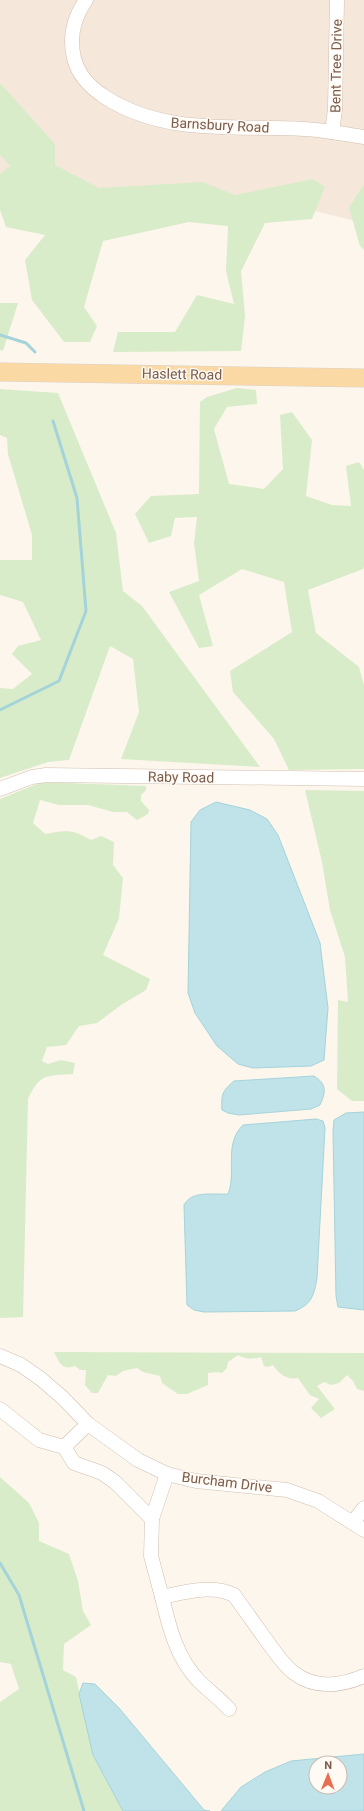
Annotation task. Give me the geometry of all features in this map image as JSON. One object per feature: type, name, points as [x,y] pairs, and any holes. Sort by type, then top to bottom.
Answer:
[{"type":"main road","name":"Haslett Road","points":[[0,372],[364,378]]},
{"type":"street","name":"Barnsbury Road","points":[[86,0],[78,13],[73,30],[72,47],[75,61],[88,83],[116,104],[145,116],[182,125],[282,128],[332,132],[364,137]]},
{"type":"street","name":"Bent Tree Drive","points":[[332,132],[335,109],[337,0]]},
{"type":"street","name":"Raby Road","points":[[0,790],[32,777],[46,775],[364,779]]},
{"type":"street","name":"Burcham Drive","points":[[0,1356],[21,1365],[41,1379],[63,1398],[88,1424],[138,1460],[167,1474],[196,1481],[287,1490],[318,1501],[358,1526]]},
{"type":"street","points":[[0,1409],[39,1440],[64,1447],[74,1463],[102,1473],[116,1482],[152,1519]]},
{"type":"street","points":[[64,1447],[88,1424]]},
{"type":"street","points":[[167,1474],[152,1519],[150,1556],[170,1632],[182,1659],[198,1680],[229,1709]]},
{"type":"street","points":[[358,1526],[364,1508]]},
{"type":"street","points":[[162,1597],[187,1591],[224,1590],[234,1594],[279,1657],[293,1673],[309,1681],[328,1685],[350,1682],[364,1676]]},
{"type":"shaded area","points":[[0,0],[364,0],[364,223],[290,205],[0,202]]},
{"type":"green space","points":[[0,83],[55,144],[55,165],[99,188],[203,182],[235,195],[313,179],[325,187],[312,219],[265,223],[241,271],[245,316],[241,351],[113,352],[118,332],[175,332],[197,295],[234,304],[226,271],[228,226],[189,222],[103,241],[84,307],[97,326],[90,342],[64,342],[32,300],[25,260],[45,235],[6,227],[0,210],[0,174],[10,166],[0,155]]},
{"type":"green space","points":[[364,184],[364,250],[360,246],[349,208]]},
{"type":"green space","points":[[0,303],[18,303],[3,351],[0,350]]},
{"type":"green space","points":[[237,388],[256,390],[257,404],[227,407],[214,429],[229,484],[264,489],[283,469],[280,415],[292,412],[312,440],[306,496],[332,505],[351,506],[346,466],[359,462],[364,470],[363,569],[308,590],[316,633],[359,667],[364,685],[364,769],[289,770],[274,739],[233,692],[230,671],[292,632],[284,582],[242,569],[199,595],[213,646],[199,648],[169,592],[199,581],[194,543],[197,517],[175,518],[171,536],[149,543],[135,514],[151,496],[199,494],[200,402],[207,397]]},
{"type":"green space","points":[[0,389],[58,393],[116,533],[123,591],[142,606],[260,767],[121,759],[139,712],[133,659],[110,646],[69,760],[48,762],[0,778],[0,688],[13,689],[32,674],[12,654],[18,646],[41,640],[23,602],[0,595],[0,560],[32,560],[32,535],[8,454],[7,438],[0,435]]},
{"type":"green space","points":[[42,782],[146,786],[146,790],[141,795],[141,801],[149,810],[148,814],[137,820],[127,812],[113,812],[88,805],[59,805],[40,800],[33,823],[45,834],[69,831],[91,840],[101,836],[114,842],[113,865],[123,878],[119,918],[103,955],[150,979],[146,990],[121,1005],[97,1023],[79,1026],[66,1045],[47,1047],[42,1061],[48,1064],[61,1060],[75,1063],[73,1074],[50,1076],[40,1080],[36,1084],[28,1099],[23,1317],[0,1318],[0,799]]},
{"type":"green space","points":[[305,790],[364,791],[364,1101],[352,1101],[337,1089],[338,1000],[348,1002],[345,957],[330,910],[322,862]]},
{"type":"green space","points":[[54,1352],[364,1353],[364,1391],[357,1389],[353,1381],[347,1375],[339,1383],[331,1385],[324,1382],[317,1386],[335,1409],[321,1418],[311,1408],[319,1399],[310,1395],[298,1378],[284,1376],[273,1365],[268,1367],[264,1366],[261,1357],[250,1359],[238,1355],[228,1362],[227,1368],[222,1373],[208,1373],[208,1385],[187,1394],[178,1394],[162,1383],[160,1376],[143,1372],[137,1368],[123,1371],[116,1376],[108,1375],[98,1393],[92,1393],[85,1385],[86,1370],[80,1370],[75,1366],[67,1367],[62,1365]]},
{"type":"green space","points":[[0,1477],[29,1503],[39,1523],[39,1541],[69,1554],[78,1581],[83,1611],[91,1625],[64,1644],[63,1670],[76,1677],[93,1755],[123,1811],[0,1811],[0,1702],[19,1689],[11,1664],[0,1662]]},
{"type":"water","points":[[216,802],[250,810],[267,819],[278,835],[320,943],[328,1008],[324,1060],[311,1066],[253,1068],[238,1064],[217,1046],[195,1013],[188,993],[191,822],[200,810]]},
{"type":"water","points":[[314,1076],[323,1085],[324,1092],[320,1105],[311,1109],[239,1115],[222,1110],[223,1094],[234,1081]]},
{"type":"water","points":[[364,1112],[364,1310],[338,1307],[336,1296],[333,1131],[334,1120],[346,1113]]},
{"type":"water","points":[[316,1119],[323,1121],[325,1128],[317,1278],[315,1289],[309,1302],[295,1311],[204,1312],[194,1310],[187,1305],[184,1205],[188,1200],[197,1195],[228,1194],[231,1177],[233,1141],[243,1125]]},
{"type":"water","points":[[83,1683],[95,1684],[119,1708],[204,1810],[210,1811],[123,1811],[93,1755],[79,1694]]},
{"type":"water","points":[[364,1754],[364,1811],[221,1811],[241,1787],[265,1772],[291,1761],[308,1759],[308,1795],[348,1795],[348,1756]]},
{"type":"waterway","points":[[0,335],[26,343],[35,352]]},
{"type":"waterway","points":[[0,710],[59,681],[86,611],[77,498],[53,421]]},
{"type":"waterway","points":[[0,1563],[19,1595],[84,1811]]}]
